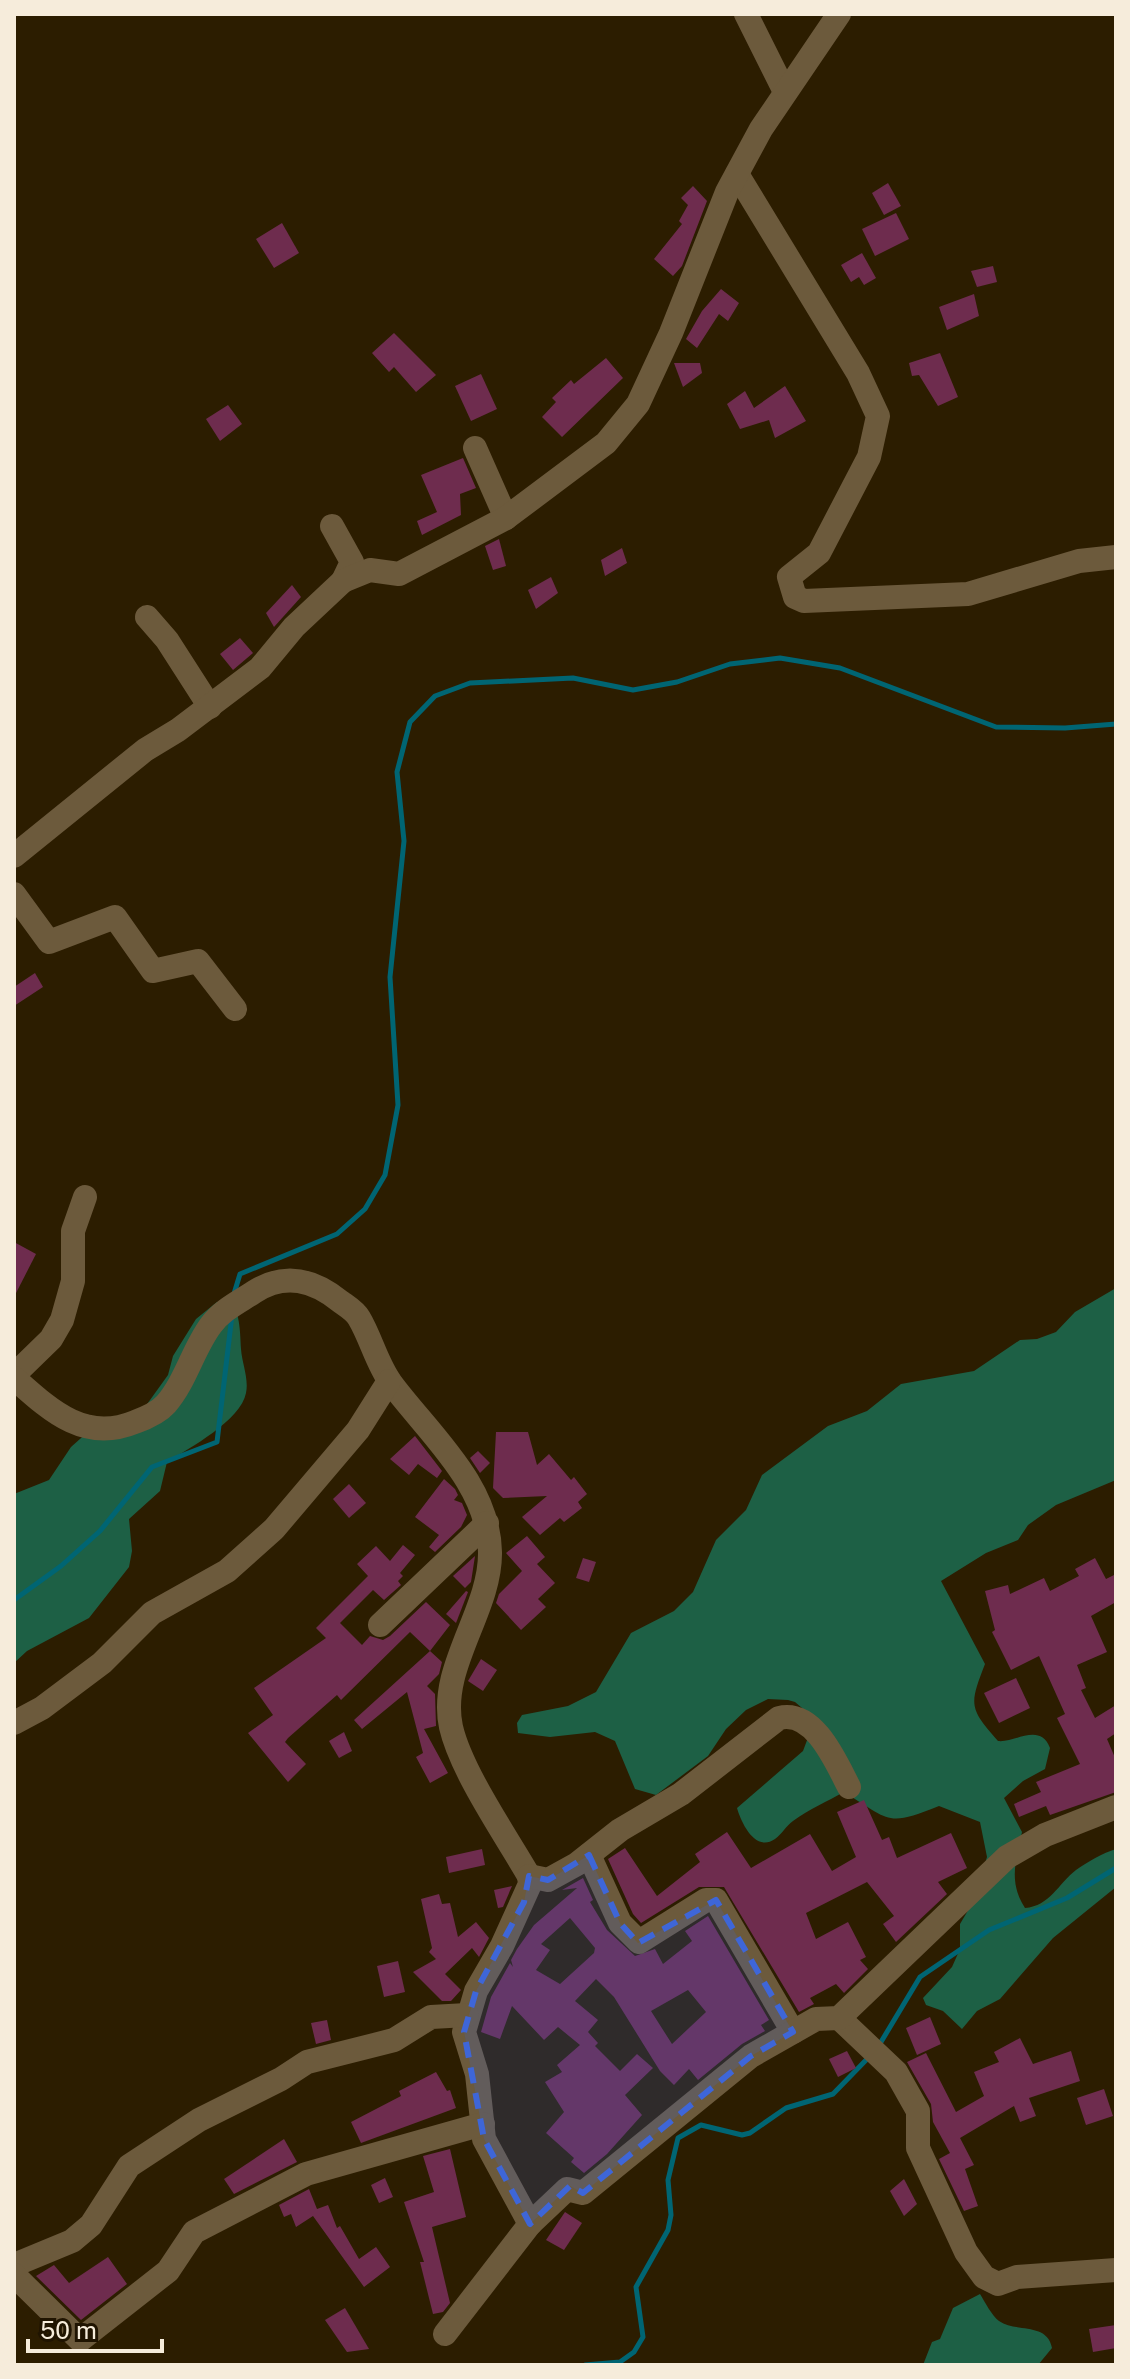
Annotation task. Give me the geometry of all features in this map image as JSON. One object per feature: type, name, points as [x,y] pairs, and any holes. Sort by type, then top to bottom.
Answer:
[{"type":"street","points":[[746,14],[785,92]]},
{"type":"street","points":[[14,856],[145,750],[210,707],[260,668],[294,627],[343,581],[370,570],[399,574],[506,518],[606,443],[638,404],[737,174],[785,92],[839,14]]},
{"type":"street","points":[[737,174],[858,373],[878,416],[869,457],[819,553],[789,577],[795,597],[804,601],[973,594],[1079,561],[1116,557]]},
{"type":"street","points":[[475,448],[506,518]]},
{"type":"street","points":[[332,526],[352,562],[343,581]]},
{"type":"street","points":[[147,617],[167,640],[210,707]]},
{"type":"street","points":[[14,894],[49,942],[115,917],[153,971],[198,961],[235,1009]]},
{"type":"street","points":[[85,1197],[73,1231],[73,1281],[62,1320],[51,1339],[14,1377],[55,1414],[92,1429],[129,1425],[150,1416],[165,1405],[202,1340],[224,1311],[267,1284],[292,1279],[308,1281],[325,1289],[357,1314],[389,1381],[443,1448],[478,1501],[487,1523],[488,1580],[456,1670],[451,1725],[466,1764],[529,1876],[524,1902],[467,2015],[464,2032],[477,2074],[484,2139],[530,2224]]},
{"type":"street","points":[[14,1723],[42,1708],[102,1663],[152,1613],[227,1571],[274,1529],[358,1430],[389,1381]]},
{"type":"street","points":[[380,1625],[487,1523]]},
{"type":"street","points":[[529,1876],[548,1880],[589,1855],[620,1830],[681,1794],[751,1738],[787,1716],[805,1722],[827,1746],[849,1787]]},
{"type":"street","points":[[445,2334],[530,2224],[567,2189],[583,2193],[751,2056],[816,2019],[839,2018],[1007,1857],[1045,1835],[1116,1807]]},
{"type":"street","points":[[589,1855],[620,1923],[639,1942],[706,1900],[716,1900],[793,2032]]},
{"type":"street","points":[[14,2265],[72,2241],[104,2209],[129,2166],[199,2120],[281,2079],[307,2062],[401,2038],[431,2017],[467,2015]]},
{"type":"street","points":[[839,2018],[881,2054],[896,2072],[918,2111],[918,2148],[966,2252],[984,2277],[998,2284],[1017,2277],[1116,2270]]},
{"type":"street","points":[[14,2275],[80,2340],[168,2271],[194,2232],[306,2174],[483,2124]]},
{"type":"highlighted area","points":[[589,1855],[620,1923],[638,1943],[716,1900],[793,2032],[751,2056],[583,2193],[570,2186],[530,2224],[484,2139],[464,2032],[476,1991],[524,1902],[529,1876],[548,1880]]},
{"type":"green space","points":[[1116,1288],[1116,1480],[1056,1505],[1028,1525],[1018,1540],[986,1553],[941,1581],[985,1664],[974,1698],[981,1721],[998,1741],[1034,1735],[1046,1740],[1050,1748],[1045,1769],[1023,1781],[1004,1798],[1022,1832],[1015,1880],[1025,1908],[1041,1903],[1076,1870],[1116,1849],[1116,1887],[1053,1938],[1000,1999],[977,2011],[962,2029],[943,2011],[926,2005],[923,1998],[952,1967],[960,1949],[960,1924],[973,1902],[987,1857],[980,1822],[939,1806],[908,1817],[889,1818],[844,1792],[799,1817],[775,1839],[761,1842],[755,1839],[737,1808],[803,1751],[815,1719],[788,1700],[768,1699],[746,1710],[726,1729],[708,1756],[656,1795],[635,1789],[615,1741],[595,1732],[550,1737],[518,1733],[517,1723],[522,1715],[568,1706],[596,1692],[631,1633],[674,1611],[693,1592],[716,1540],[746,1510],[762,1475],[828,1426],[867,1411],[901,1384],[974,1371],[1020,1340],[1037,1339],[1056,1332],[1075,1312]]},
{"type":"green space","points":[[233,1300],[247,1382],[242,1403],[225,1423],[167,1462],[160,1491],[129,1519],[132,1551],[129,1567],[89,1618],[27,1651],[14,1663],[14,1494],[49,1480],[71,1447],[99,1422],[145,1407],[168,1375],[173,1356],[196,1319],[217,1302]]},
{"type":"green space","points":[[980,2294],[999,2321],[1038,2331],[1049,2340],[1052,2348],[1038,2365],[923,2365],[932,2342],[940,2339],[953,2308]]},
{"type":"building","points":[[888,183],[901,206],[884,215],[872,193]]},
{"type":"building","points":[[693,186],[707,201],[682,266],[673,276],[654,259],[682,224],[679,221],[688,205],[681,198]]},
{"type":"building","points":[[896,213],[909,239],[875,256],[862,229]]},
{"type":"building","points":[[282,223],[299,253],[274,268],[256,239]]},
{"type":"building","points":[[862,253],[876,278],[864,285],[859,277],[851,282],[841,265]]},
{"type":"building","points":[[993,266],[997,282],[977,287],[971,271]]},
{"type":"building","points":[[721,289],[739,303],[728,321],[719,314],[697,348],[686,339],[702,311]]},
{"type":"building","points":[[974,294],[979,316],[947,330],[939,307]]},
{"type":"building","points":[[394,333],[436,375],[416,392],[394,367],[389,372],[372,353]]},
{"type":"building","points":[[940,353],[958,397],[938,406],[919,375],[912,376],[909,363]]},
{"type":"building","points":[[606,358],[623,378],[562,437],[542,417],[556,402],[552,398],[571,380],[574,384]]},
{"type":"building","points":[[674,363],[700,363],[702,373],[683,387]]},
{"type":"building","points":[[481,374],[497,409],[471,421],[455,386]]},
{"type":"building","points":[[785,386],[806,421],[775,438],[769,420],[740,429],[727,404],[745,391],[754,408]]},
{"type":"building","points":[[228,405],[242,424],[220,441],[206,419]]},
{"type":"building","points":[[463,458],[476,488],[460,494],[461,515],[422,535],[417,521],[437,512],[421,475]]},
{"type":"building","points":[[499,539],[506,566],[493,570],[485,546]]},
{"type":"building","points":[[622,548],[627,563],[605,576],[601,560]]},
{"type":"building","points":[[551,577],[558,593],[536,609],[528,590]]},
{"type":"building","points":[[292,585],[301,597],[274,627],[266,613]]},
{"type":"building","points":[[240,638],[253,653],[233,670],[220,654]]},
{"type":"building","points":[[35,973],[43,987],[14,1006],[14,987]]},
{"type":"building","points":[[14,1242],[36,1254],[14,1297]]},
{"type":"building","points":[[496,1432],[528,1432],[537,1465],[549,1454],[587,1494],[578,1502],[582,1508],[564,1522],[560,1518],[540,1535],[522,1517],[547,1496],[503,1498],[493,1488]]},
{"type":"building","points":[[415,1436],[442,1471],[437,1478],[418,1464],[409,1475],[390,1459]]},
{"type":"building","points":[[478,1451],[490,1463],[480,1473],[470,1458]]},
{"type":"building","points":[[444,1479],[455,1489],[458,1495],[454,1500],[462,1503],[467,1515],[461,1527],[435,1552],[429,1547],[439,1535],[415,1517]]},
{"type":"building","points":[[349,1484],[366,1503],[349,1518],[333,1499]]},
{"type":"building","points":[[527,1536],[545,1557],[537,1564],[555,1583],[538,1599],[546,1607],[521,1630],[496,1603],[499,1594],[522,1571],[506,1553]]},
{"type":"building","points":[[403,1545],[415,1555],[400,1573],[403,1576],[398,1581],[401,1585],[384,1600],[373,1590],[340,1623],[362,1645],[370,1636],[383,1640],[426,1602],[450,1625],[430,1651],[410,1632],[341,1700],[337,1695],[288,1738],[285,1742],[306,1764],[288,1782],[248,1733],[273,1715],[254,1688],[326,1638],[316,1628],[368,1576],[357,1564],[376,1546],[390,1561]]},
{"type":"building","points":[[475,1556],[471,1582],[465,1588],[453,1576]]},
{"type":"building","points":[[583,1558],[596,1562],[589,1582],[576,1578]]},
{"type":"building","points":[[1095,1558],[1106,1579],[1116,1574],[1116,1602],[1091,1616],[1107,1652],[1077,1665],[1086,1688],[1081,1690],[1095,1718],[1116,1705],[1116,1733],[1107,1739],[1116,1760],[1116,1792],[1050,1815],[1046,1806],[1019,1817],[1014,1804],[1041,1792],[1036,1782],[1080,1764],[1057,1718],[1065,1714],[1039,1656],[1011,1670],[992,1632],[995,1630],[985,1591],[1008,1585],[1010,1594],[1044,1578],[1050,1591],[1079,1576],[1075,1569]]},
{"type":"building","points":[[468,1592],[456,1623],[446,1614]]},
{"type":"building","points":[[430,1651],[442,1662],[439,1674],[427,1686],[435,1694],[436,1726],[424,1729],[448,1773],[430,1783],[416,1757],[423,1753],[407,1692],[362,1729],[354,1720]]},
{"type":"building","points":[[481,1659],[497,1670],[483,1691],[468,1681]]},
{"type":"building","points":[[1016,1678],[1030,1708],[999,1723],[984,1693]]},
{"type":"building","points":[[344,1732],[352,1751],[339,1758],[329,1741]]},
{"type":"building","points":[[864,1800],[882,1840],[889,1837],[897,1858],[951,1833],[967,1868],[938,1882],[947,1894],[896,1942],[883,1924],[894,1916],[867,1882],[806,1913],[816,1939],[848,1922],[866,1957],[860,1960],[868,1969],[844,1993],[836,1984],[810,1998],[814,2004],[799,2012],[724,1887],[699,1887],[641,1923],[633,1914],[608,1859],[625,1848],[657,1896],[700,1862],[695,1854],[727,1832],[751,1868],[810,1834],[832,1871],[856,1857],[837,1812]]},
{"type":"building","points":[[482,1849],[485,1865],[449,1873],[446,1857]]},
{"type":"building","points":[[583,1878],[593,1900],[590,1902],[607,1930],[635,1956],[655,1949],[663,1964],[692,1941],[685,1931],[708,1916],[769,2020],[761,2025],[765,2031],[742,2044],[698,2080],[689,2069],[674,2085],[660,2071],[614,1997],[596,1979],[575,2001],[598,2020],[588,2032],[598,2043],[595,2046],[620,2071],[637,2054],[653,2068],[625,2095],[642,2115],[607,2154],[584,2173],[571,2162],[574,2158],[546,2133],[564,2112],[545,2082],[562,2072],[557,2065],[580,2045],[558,2027],[544,2040],[512,2006],[500,2039],[481,2032],[491,1997],[510,1963],[513,1967],[511,1960],[517,1949],[534,1925],[577,1888],[562,1890]],"holes":[[[570,1918],[595,1948],[594,1953],[560,1984],[536,1970],[550,1950],[541,1944]],[[688,1990],[706,2012],[672,2044],[651,2011]]]},
{"type":"building","points":[[512,1886],[503,1907],[498,1908],[494,1890]]},
{"type":"building","points":[[439,1894],[442,1904],[450,1903],[458,1937],[476,1922],[489,1938],[479,1957],[472,1948],[445,1974],[461,1990],[451,2001],[442,2001],[413,1972],[436,1959],[429,1952],[432,1948],[421,1899]]},
{"type":"building","points":[[398,1961],[405,1992],[384,1997],[377,1966]]},
{"type":"building","points":[[930,2017],[941,2044],[917,2055],[906,2028]]},
{"type":"building","points":[[327,2020],[331,2040],[316,2044],[311,2023]]},
{"type":"building","points":[[1020,2038],[1033,2064],[1071,2051],[1080,2081],[1029,2098],[1036,2116],[1020,2122],[1014,2106],[960,2138],[974,2165],[965,2169],[978,2206],[964,2211],[939,2159],[950,2153],[933,2122],[931,2104],[907,2062],[926,2053],[956,2112],[984,2096],[974,2072],[999,2062],[994,2052]]},
{"type":"building","points":[[847,2051],[856,2068],[838,2077],[829,2059]]},
{"type":"building","points":[[436,2072],[447,2091],[450,2090],[456,2108],[361,2143],[351,2122],[401,2096],[399,2091]]},
{"type":"building","points":[[1104,2089],[1113,2116],[1086,2125],[1077,2098]]},
{"type":"building","points":[[284,2139],[297,2162],[234,2194],[224,2179]]},
{"type":"building","points":[[450,2149],[466,2217],[432,2227],[450,2303],[443,2312],[433,2314],[420,2262],[424,2262],[404,2202],[434,2192],[423,2156]]},
{"type":"building","points":[[385,2178],[393,2197],[379,2203],[371,2185]]},
{"type":"building","points":[[904,2179],[917,2204],[904,2216],[890,2191]]},
{"type":"building","points":[[309,2189],[317,2209],[328,2205],[337,2228],[340,2226],[359,2259],[376,2247],[390,2267],[364,2287],[313,2216],[296,2227],[291,2214],[284,2217],[279,2205]]},
{"type":"building","points":[[565,2212],[582,2223],[564,2250],[546,2240]]},
{"type":"building","points":[[108,2257],[127,2284],[81,2320],[36,2276],[54,2265],[69,2283]]},
{"type":"building","points":[[345,2308],[369,2349],[347,2352],[325,2320]]},
{"type":"building","points":[[1116,2325],[1116,2348],[1093,2352],[1089,2329]]},
{"type":"waterway","points":[[233,1297],[240,1274],[337,1234],[365,1209],[385,1175],[398,1105],[390,977],[404,841],[397,772],[410,722],[435,696],[470,683],[573,678],[633,690],[677,682],[730,664],[780,658],[840,668],[996,727],[1065,728],[1116,724]]},
{"type":"waterway","points":[[14,1600],[61,1566],[100,1531],[152,1467],[217,1442],[232,1315]]},
{"type":"waterway","points":[[878,2047],[920,1977],[989,1930],[1067,1898],[1116,1868]]},
{"type":"waterway","points":[[585,2365],[620,2362],[634,2352],[643,2337],[636,2287],[668,2230],[671,2215],[668,2180],[678,2138],[701,2125],[742,2135],[750,2133],[786,2108],[833,2094],[869,2057]]}]
